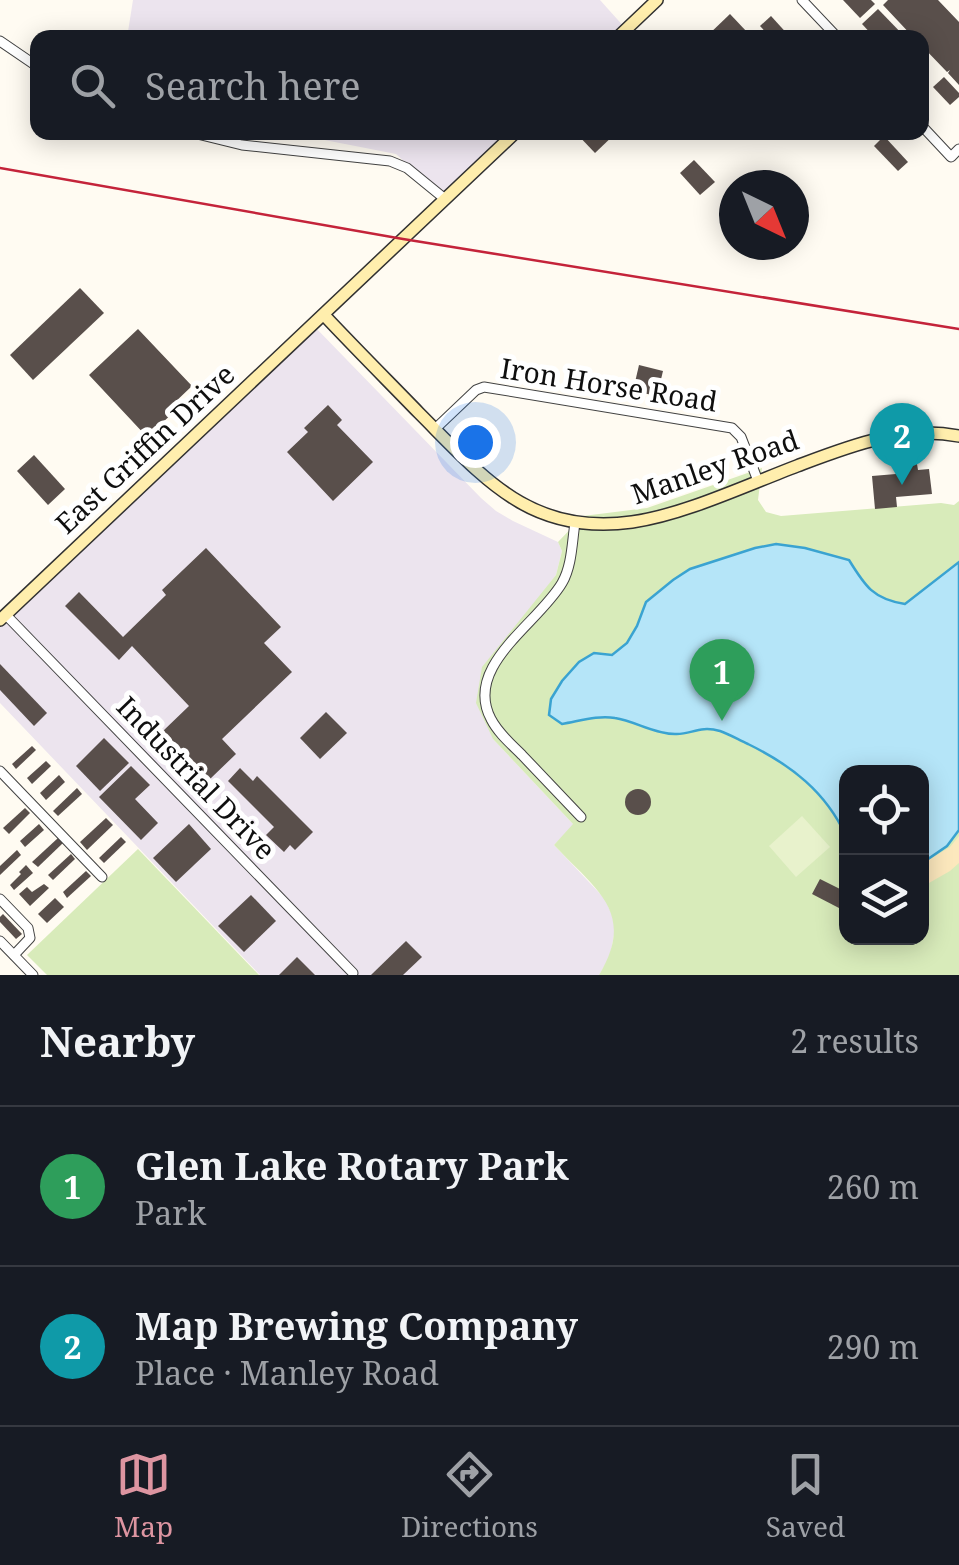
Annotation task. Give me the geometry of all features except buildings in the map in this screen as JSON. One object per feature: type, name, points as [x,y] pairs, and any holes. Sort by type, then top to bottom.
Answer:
[{"type":"main road","points":[[625,30],[657,0]]},
{"type":"main road","name":"East Griffin Drive","points":[[3,618],[508,140]]},
{"type":"main road","name":"Manley Road","points":[[324,315],[495,488],[540,512],[574,522],[618,524],[650,519],[882,438],[912,433],[959,436]]},
{"type":"street","points":[[802,0],[830,30]]},
{"type":"street","points":[[0,41],[30,61]]},
{"type":"street","points":[[929,132],[955,153]]},
{"type":"street","points":[[222,140],[390,161],[408,168],[445,199]]},
{"type":"street","name":"Iron Horse Road","points":[[435,429],[476,390],[504,390],[732,428],[741,436],[758,480]]},
{"type":"street","points":[[574,522],[565,578],[493,664],[484,690],[485,704],[497,730],[581,817]]},
{"type":"street","name":"Industrial Drive","points":[[3,618],[353,973]]},
{"type":"street","points":[[0,771],[102,876]]},
{"type":"street","points":[[0,899],[28,928],[30,938],[14,955]]},
{"type":"street","points":[[0,942],[34,975]]},
{"type":"shaded area","points":[[133,0],[600,0],[626,29],[625,30],[128,30]]},
{"type":"shaded area","points":[[325,140],[508,140],[445,199],[396,154]]},
{"type":"shaded area","points":[[313,325],[481,498],[513,521],[558,542],[562,551],[556,575],[532,607],[493,739],[574,825],[554,845],[605,899],[616,924],[610,957],[599,975],[260,975],[0,703],[0,621]]},
{"type":"green space","points":[[762,468],[758,500],[766,512],[781,516],[954,505],[959,501],[959,975],[599,975],[610,953],[612,918],[596,889],[554,845],[573,824],[493,739],[476,703],[482,667],[556,575],[562,551],[558,542],[583,516],[647,508]]},
{"type":"green space","points":[[802,816],[830,847],[796,877],[769,846]]},
{"type":"green space","points":[[138,849],[259,975],[47,975],[27,955]]},
{"type":"sand","points":[[959,836],[959,863],[929,883],[929,860],[950,847]]},
{"type":"water","points":[[776,544],[849,560],[871,590],[905,604],[959,562],[959,830],[947,846],[929,858],[929,765],[839,765],[839,822],[806,781],[764,752],[723,732],[706,729],[667,733],[609,717],[562,724],[549,715],[551,699],[579,662],[594,653],[612,655],[627,643],[646,602],[673,580],[690,569]]},
{"type":"railway","points":[[0,168],[403,239],[959,329]]},
{"type":"place","name":"Map Brewing Company","points":[[902,485]]},
{"type":"place","name":"Glen Lake Rotary Park","points":[[722,721]]}]
